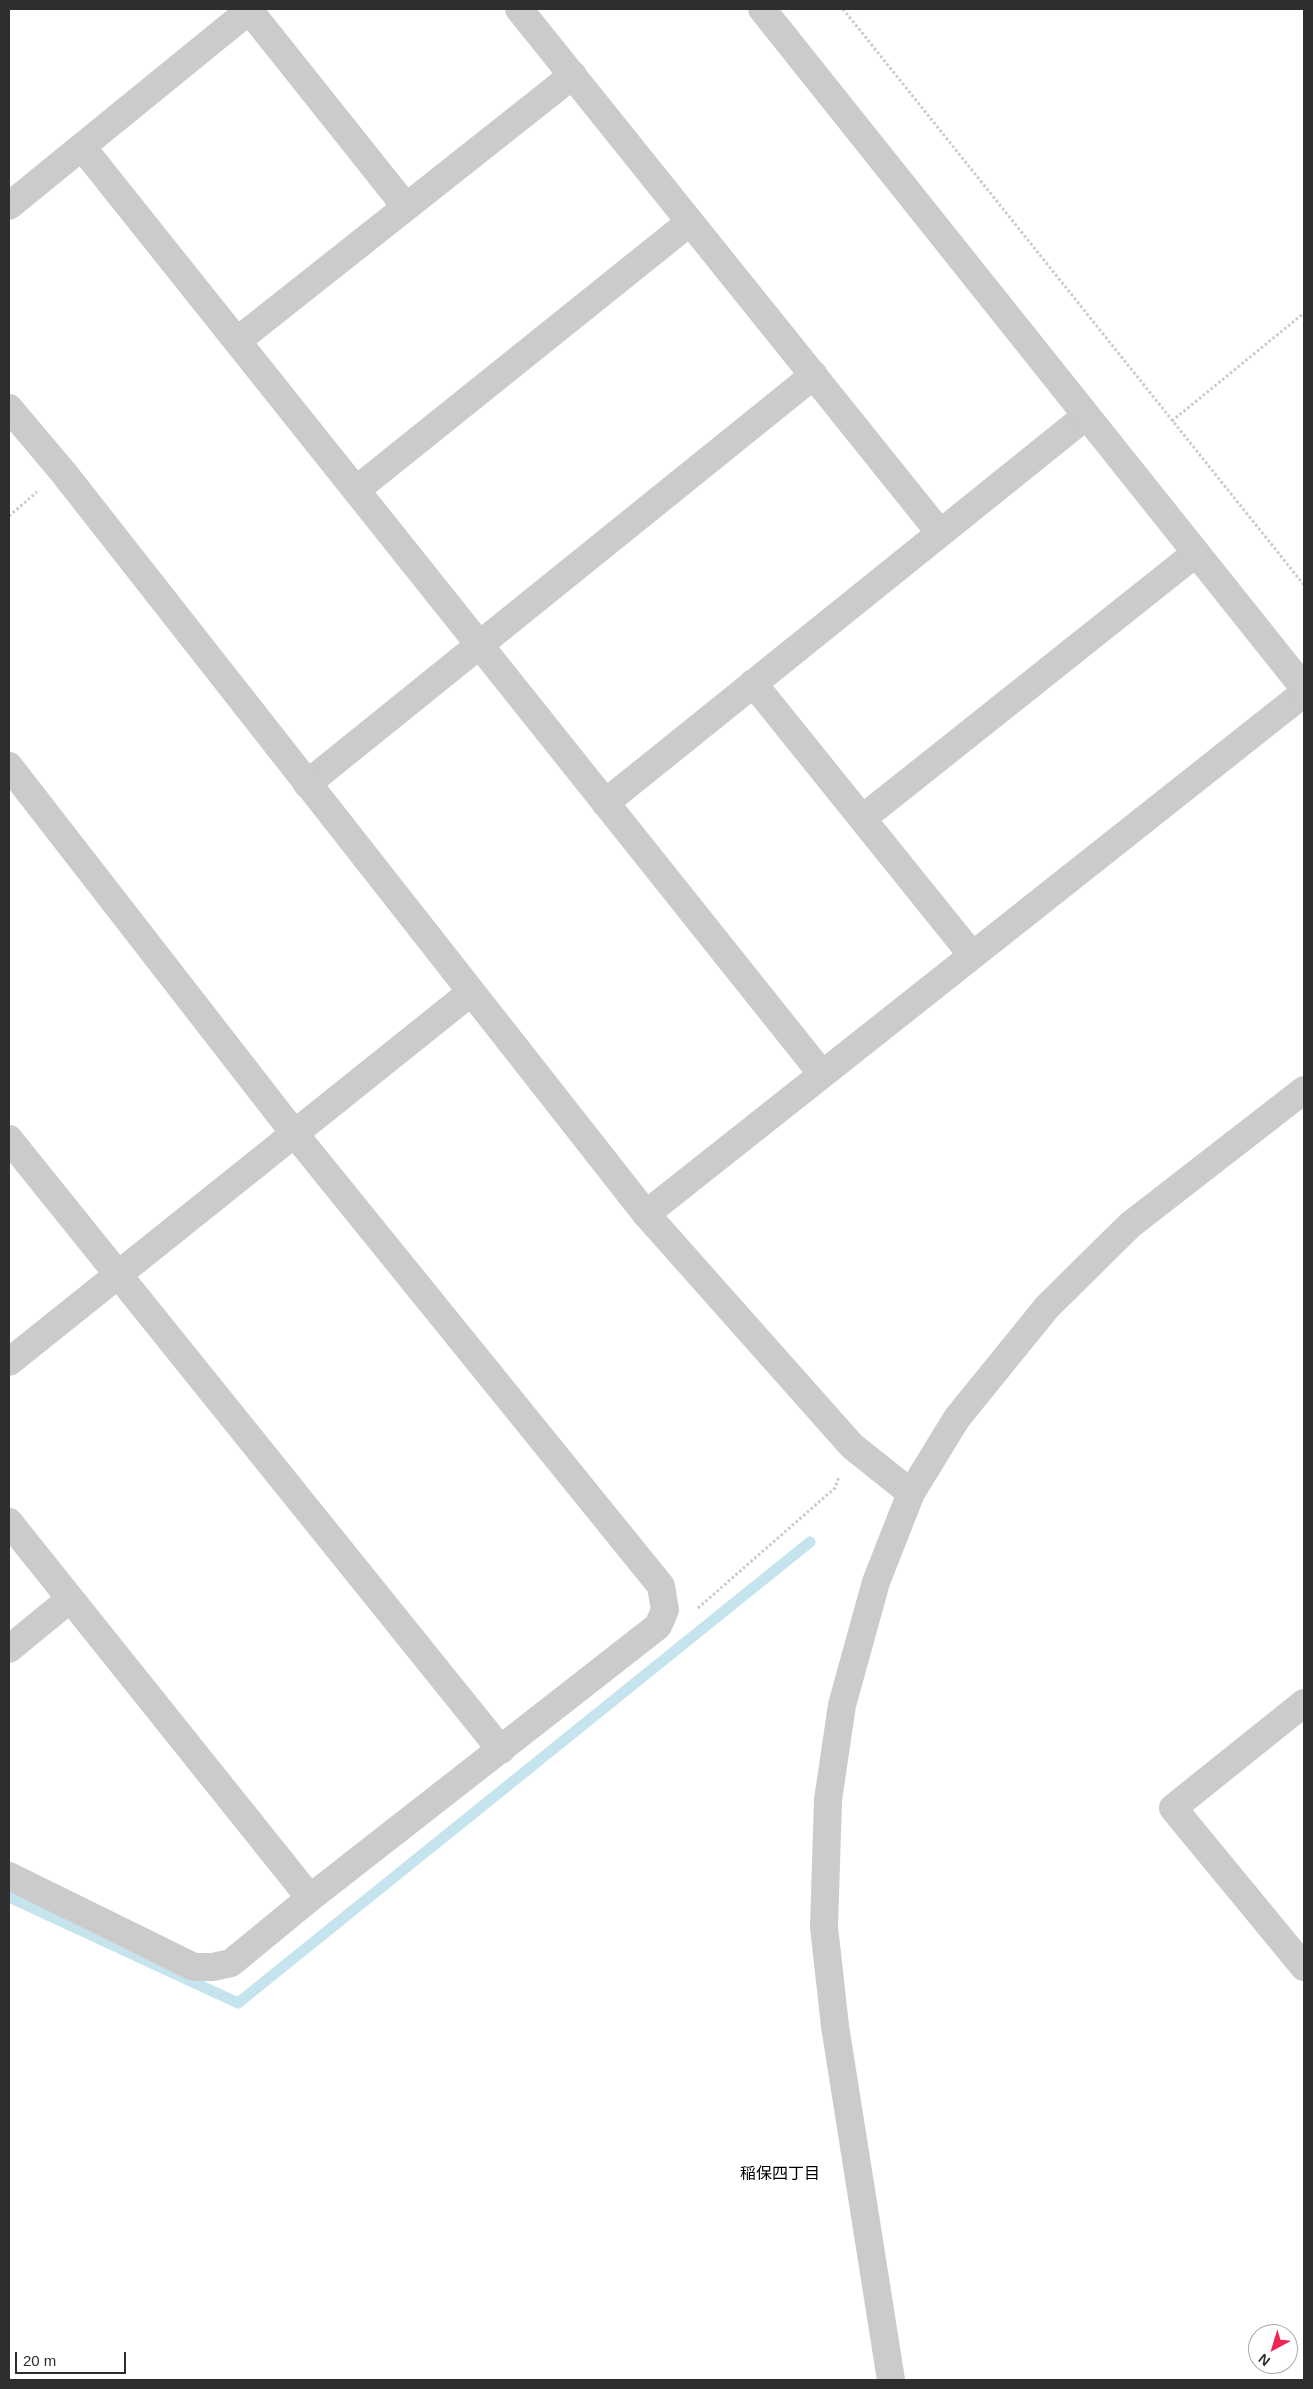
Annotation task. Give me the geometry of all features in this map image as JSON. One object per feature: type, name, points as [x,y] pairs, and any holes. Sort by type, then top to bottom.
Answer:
[{"type":"street","points":[[519,9],[940,533]]},
{"type":"street","points":[[762,9],[1304,688]]},
{"type":"street","points":[[9,206],[250,10],[406,207]]},
{"type":"street","points":[[237,341],[573,75]]},
{"type":"street","points":[[82,147],[822,1074]]},
{"type":"street","points":[[356,490],[690,222]]},
{"type":"street","points":[[307,784],[814,375]]},
{"type":"street","points":[[9,408],[63,472],[470,993],[646,1214],[852,1446],[911,1494]]},
{"type":"street","points":[[605,803],[1086,416]]},
{"type":"street","points":[[863,818],[1196,553]]},
{"type":"street","points":[[753,683],[972,955]]},
{"type":"street","points":[[646,1214],[1304,693]]},
{"type":"street","points":[[9,766],[294,1133],[661,1586],[665,1610],[658,1626],[310,1898],[231,1963],[213,1967],[194,1967],[9,1876]]},
{"type":"street","points":[[9,1362],[470,993]]},
{"type":"street","points":[[891,2380],[835,2026],[824,1926],[828,1800],[842,1705],[876,1582],[911,1494],[957,1418],[1047,1307],[1130,1225],[1304,1090]]},
{"type":"street","points":[[9,1138],[501,1750]]},
{"type":"street","points":[[9,1522],[310,1898]]},
{"type":"street","points":[[9,1649],[70,1599]]},
{"type":"street","points":[[1304,1702],[1173,1808],[1304,1967]]},
{"type":"path","points":[[843,9],[1304,585]]},
{"type":"path","points":[[1172,421],[1304,313]]},
{"type":"path","points":[[665,1610],[695,1610],[835,1488],[852,1446]]},
{"type":"waterway","points":[[9,1897],[238,2003],[810,1542]]},
{"type":"district","name":"稲保四丁目","points":[[780,2175]]}]
